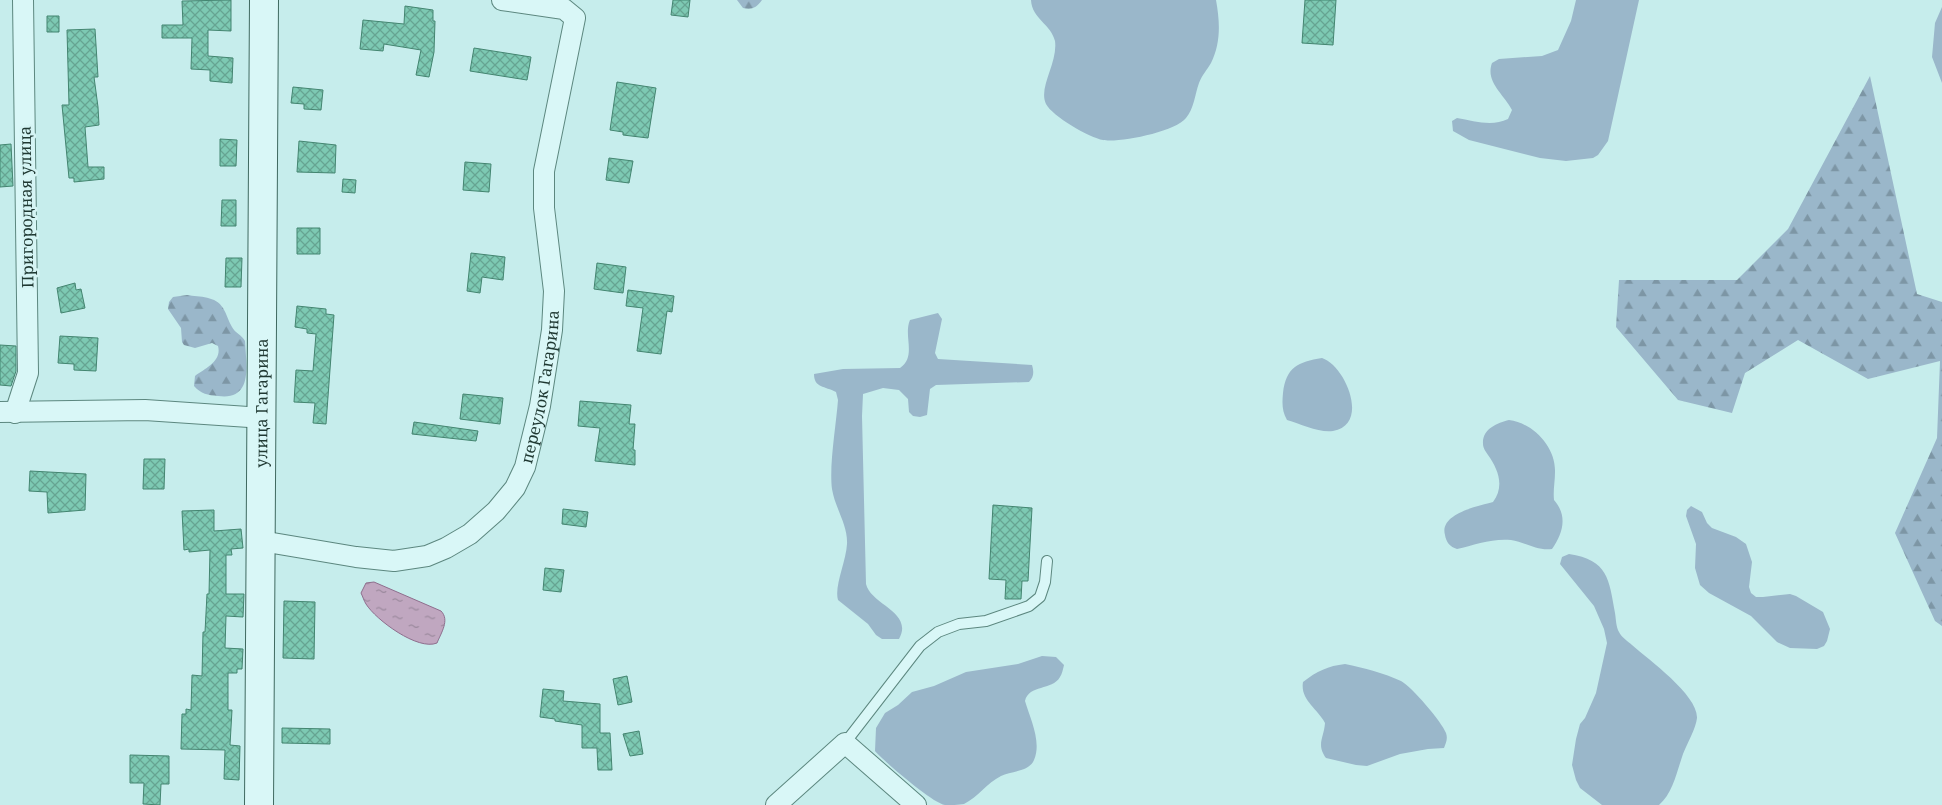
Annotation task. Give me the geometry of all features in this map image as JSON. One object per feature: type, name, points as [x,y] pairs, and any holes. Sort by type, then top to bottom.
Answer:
[{"type":"main road","name":"улица Гагарина","points":[[259,805],[264,0]]},
{"type":"street","name":"Пригородная улица","points":[[8,413],[28,373],[24,0]]},
{"type":"street","name":"переулок Гагарина","points":[[261,541],[356,557],[394,561],[428,556],[470,534],[496,511],[515,488],[525,467],[540,406],[552,330],[554,291],[544,208],[544,171],[574,18],[564,9],[502,0]]},
{"type":"street","points":[[8,413],[145,410],[262,418]]},
{"type":"street","points":[[776,805],[845,743],[916,805]]},
{"type":"lane","points":[[845,743],[920,646],[938,632],[959,624],[986,621],[1029,606],[1040,596],[1045,582],[1047,561]]},
{"type":"green space","points":[[737,0],[762,0],[756,7],[749,9],[743,8]]},
{"type":"green space","points":[[1031,0],[1216,0],[1219,24],[1217,48],[1211,63],[1200,80],[1189,114],[1180,123],[1171,128],[1121,140],[1103,140],[1072,126],[1046,104],[1044,90],[1054,58],[1055,41],[1050,30],[1032,7]]},
{"type":"green space","points":[[1576,0],[1639,0],[1608,141],[1598,155],[1593,158],[1566,161],[1540,158],[1469,140],[1453,131],[1452,121],[1457,118],[1489,123],[1508,119],[1512,110],[1493,82],[1491,76],[1492,63],[1499,59],[1542,56],[1558,50],[1571,21]]},
{"type":"green space","points":[[1942,7],[1942,83],[1932,57],[1935,23]]},
{"type":"green space","points":[[1870,76],[1917,294],[1942,302],[1942,626],[1935,621],[1895,533],[1937,438],[1940,361],[1868,379],[1798,340],[1745,373],[1732,413],[1678,400],[1616,327],[1619,280],[1737,280],[1788,229]]},
{"type":"green space","points":[[187,295],[212,299],[220,304],[233,329],[245,341],[245,379],[243,387],[238,393],[230,396],[211,395],[202,392],[194,386],[195,376],[212,364],[219,351],[218,346],[212,343],[195,348],[184,345],[182,342],[181,328],[168,309],[169,302],[173,297]]},
{"type":"green space","points":[[938,313],[942,319],[935,353],[938,359],[1032,365],[1033,374],[1029,382],[936,385],[930,389],[927,415],[920,417],[913,416],[909,412],[908,399],[899,390],[883,388],[863,394],[866,584],[875,598],[896,615],[901,622],[902,630],[899,639],[882,639],[876,635],[868,624],[838,600],[837,594],[845,558],[847,537],[832,489],[831,479],[838,400],[836,392],[816,382],[814,374],[843,369],[900,368],[908,358],[908,326],[910,320]]},
{"type":"green space","points":[[1322,358],[1331,363],[1346,383],[1352,407],[1350,418],[1344,426],[1333,431],[1316,429],[1287,420],[1284,414],[1283,397],[1285,384],[1290,372],[1300,364]]},
{"type":"green space","points":[[1509,420],[1518,422],[1534,431],[1547,445],[1552,454],[1555,472],[1554,500],[1561,512],[1562,518],[1559,537],[1552,549],[1536,548],[1511,540],[1497,540],[1457,549],[1449,544],[1445,528],[1454,516],[1493,502],[1497,496],[1499,478],[1495,466],[1484,448],[1483,439],[1491,428]]},
{"type":"green space","points":[[1691,506],[1702,512],[1707,523],[1712,528],[1736,537],[1746,544],[1752,562],[1749,587],[1751,593],[1756,597],[1790,594],[1823,612],[1830,629],[1824,646],[1817,649],[1790,648],[1777,642],[1751,616],[1709,593],[1700,585],[1695,568],[1696,544],[1686,516],[1687,510]]},
{"type":"green space","points":[[1569,554],[1592,561],[1599,566],[1611,590],[1620,634],[1671,678],[1690,699],[1695,709],[1697,718],[1693,731],[1671,788],[1659,805],[1602,805],[1580,788],[1576,780],[1572,765],[1576,739],[1580,724],[1585,718],[1596,693],[1607,643],[1604,629],[1594,606],[1560,564],[1562,557]]},
{"type":"green space","points":[[1042,656],[1056,657],[1064,665],[1061,676],[1056,681],[1031,692],[1025,701],[1037,746],[1032,764],[1024,769],[1005,774],[996,779],[964,804],[945,805],[939,803],[888,764],[875,751],[876,728],[885,713],[898,705],[912,692],[934,686],[966,672],[1018,664]]},
{"type":"green space","points":[[1345,664],[1381,673],[1401,681],[1412,690],[1439,721],[1446,733],[1447,737],[1444,748],[1400,754],[1367,766],[1326,758],[1321,749],[1325,723],[1304,694],[1303,682],[1323,670]]},
{"type":"water","points":[[374,582],[441,611],[445,622],[437,643],[419,643],[398,632],[371,611],[361,593],[366,583]]},
{"type":"building","points":[[231,0],[231,31],[208,30],[208,56],[233,58],[232,83],[210,81],[210,70],[191,69],[192,38],[162,38],[162,25],[183,25],[182,1]]},
{"type":"building","points":[[673,0],[690,0],[688,17],[671,15]]},
{"type":"building","points":[[1305,0],[1336,0],[1333,45],[1302,43]]},
{"type":"building","points":[[405,6],[433,10],[433,21],[435,21],[434,52],[429,77],[416,75],[421,50],[384,44],[383,51],[360,49],[363,20],[404,24]]},
{"type":"building","points":[[47,16],[59,16],[59,32],[47,32]]},
{"type":"building","points":[[95,29],[98,77],[94,77],[99,125],[85,127],[88,167],[104,167],[104,179],[74,182],[74,178],[69,178],[62,105],[69,105],[67,30]]},
{"type":"building","points":[[474,48],[531,57],[527,80],[470,71]]},
{"type":"building","points":[[617,82],[656,88],[648,138],[623,135],[623,132],[610,130]]},
{"type":"building","points":[[293,87],[323,90],[321,110],[304,109],[304,104],[291,103]]},
{"type":"building","points":[[220,139],[237,140],[236,166],[220,166]]},
{"type":"building","points":[[299,141],[336,145],[335,173],[297,172]]},
{"type":"building","points":[[11,144],[13,186],[0,187],[0,145]]},
{"type":"building","points":[[609,158],[633,161],[629,183],[606,180]]},
{"type":"building","points":[[465,162],[491,164],[489,192],[463,190]]},
{"type":"building","points":[[343,179],[356,180],[355,193],[342,192]]},
{"type":"building","points":[[222,200],[236,200],[236,226],[221,226]]},
{"type":"building","points":[[297,228],[320,228],[320,254],[297,254]]},
{"type":"building","points":[[471,253],[505,257],[503,280],[482,277],[480,293],[467,291]]},
{"type":"building","points":[[226,258],[242,258],[241,287],[225,287]]},
{"type":"building","points":[[597,263],[626,267],[623,293],[594,289]]},
{"type":"building","points":[[75,283],[76,290],[81,289],[85,308],[61,313],[57,288]]},
{"type":"building","points":[[628,290],[674,296],[672,312],[667,311],[661,354],[637,351],[643,308],[626,306]]},
{"type":"building","points":[[297,306],[326,309],[326,314],[334,315],[326,424],[313,423],[315,403],[294,402],[296,370],[313,371],[316,334],[307,333],[307,329],[295,327]]},
{"type":"building","points":[[60,336],[98,338],[96,371],[74,370],[74,364],[58,363]]},
{"type":"building","points":[[0,345],[16,346],[16,371],[11,386],[0,385]]},
{"type":"building","points":[[463,394],[503,398],[500,424],[460,419]]},
{"type":"building","points":[[580,401],[631,405],[629,424],[635,424],[633,450],[635,450],[635,465],[595,461],[600,428],[578,426]]},
{"type":"building","points":[[414,422],[478,431],[476,441],[412,434]]},
{"type":"building","points":[[144,459],[165,459],[164,489],[143,489]]},
{"type":"building","points":[[30,471],[86,474],[85,510],[48,513],[47,492],[29,491]]},
{"type":"building","points":[[993,505],[1032,508],[1028,581],[1022,581],[1021,599],[1005,599],[1006,580],[989,579]]},
{"type":"building","points":[[563,509],[588,512],[586,527],[562,524]]},
{"type":"building","points":[[214,510],[214,531],[241,529],[243,548],[231,549],[232,555],[226,555],[226,594],[244,594],[243,617],[226,616],[225,648],[243,649],[242,669],[237,669],[237,673],[228,673],[228,710],[232,710],[230,745],[240,746],[239,780],[224,779],[225,750],[181,749],[182,714],[186,714],[186,709],[191,710],[192,675],[202,676],[203,632],[205,632],[207,594],[209,594],[210,550],[189,552],[189,549],[184,550],[182,511]]},
{"type":"building","points":[[545,568],[564,570],[561,592],[543,590]]},
{"type":"building","points":[[284,601],[315,602],[314,659],[283,658]]},
{"type":"building","points":[[627,676],[632,702],[618,705],[613,679]]},
{"type":"building","points":[[543,689],[564,691],[563,701],[600,704],[600,733],[610,733],[612,770],[598,770],[597,748],[582,748],[582,725],[540,717]]},
{"type":"building","points":[[282,728],[330,729],[330,744],[282,743]]},
{"type":"building","points":[[639,731],[643,754],[630,756],[623,734]]},
{"type":"building","points":[[130,755],[169,756],[169,784],[161,784],[160,805],[143,804],[144,783],[130,783]]}]
